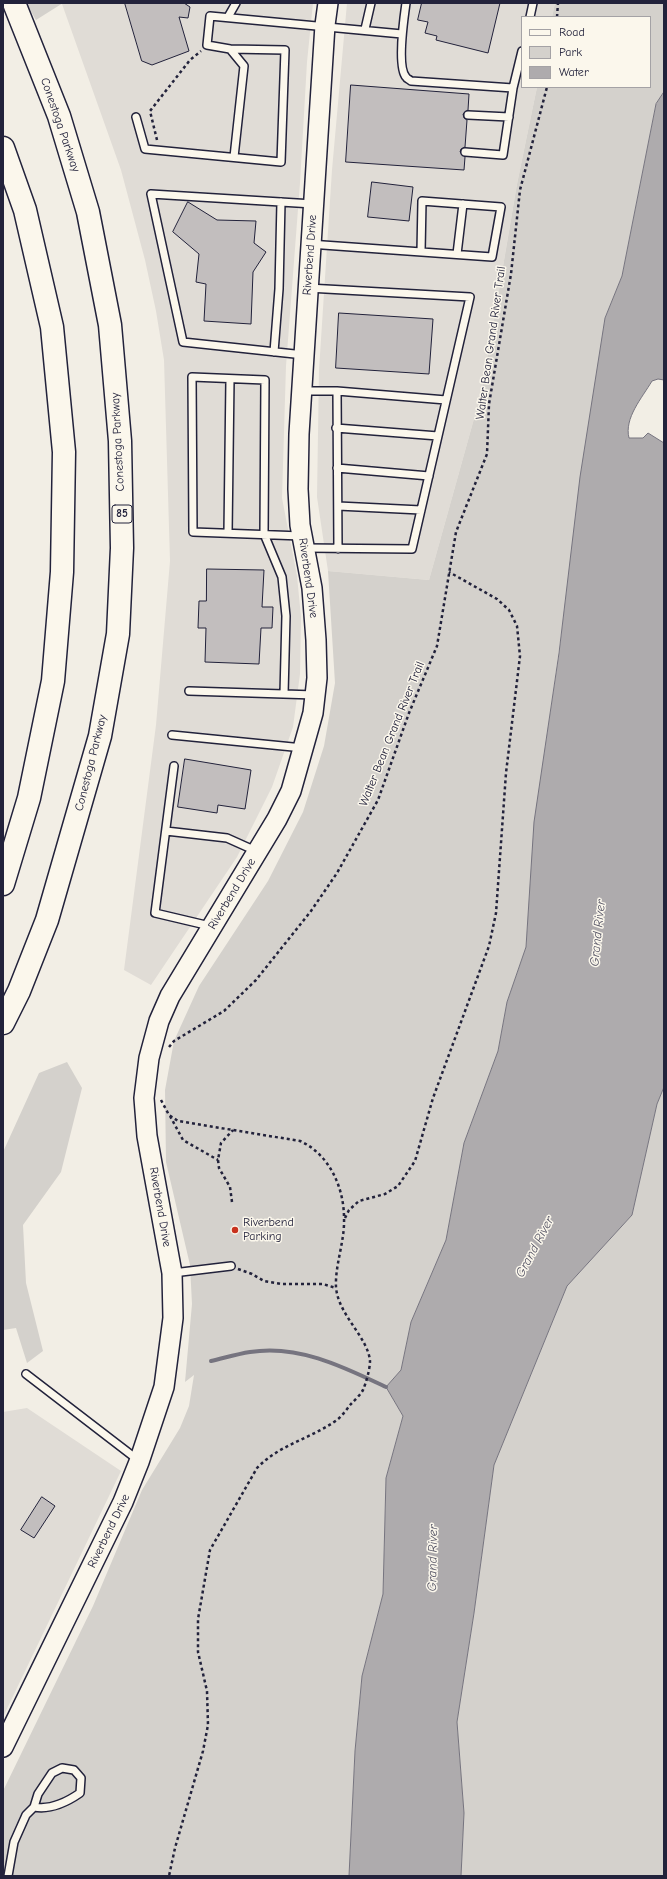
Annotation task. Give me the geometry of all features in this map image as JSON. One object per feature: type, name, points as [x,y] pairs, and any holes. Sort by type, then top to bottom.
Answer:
[{"type":"highway","name":"Conestoga Parkway","points":[[3,1022],[19,991],[47,920],[100,736],[118,634],[122,548],[120,441],[110,325],[88,212],[59,116],[14,3]]},
{"type":"highway","points":[[3,148],[26,210],[52,327],[64,452],[62,572],[53,681],[29,798],[3,884]]},
{"type":"street","name":"Riverbend Drive","points":[[3,1747],[123,1502],[140,1462],[164,1387],[173,1318],[172,1273],[147,1136],[144,1098],[148,1066],[159,1021],[170,996],[277,819],[291,790],[313,713],[317,678],[316,640],[312,588],[303,542],[298,489],[308,288],[325,25],[328,3]]},
{"type":"lane","points":[[228,17],[236,3]]},
{"type":"lane","points":[[365,29],[371,3]]},
{"type":"lane","points":[[406,3],[402,34],[402,68],[406,77],[411,81],[513,88]]},
{"type":"lane","points":[[530,16],[533,3]]},
{"type":"lane","points":[[136,117],[145,149],[281,162],[285,50],[230,49],[207,45],[210,16],[325,25],[402,34]]},
{"type":"lane","points":[[230,49],[244,66],[234,157]]},
{"type":"lane","points":[[465,152],[503,155],[513,88],[521,55]]},
{"type":"lane","points":[[468,114],[509,117]]},
{"type":"lane","points":[[304,355],[183,342],[151,194],[314,204]]},
{"type":"lane","points":[[311,244],[421,252],[457,254],[492,257],[501,207],[422,201],[421,252]]},
{"type":"lane","points":[[274,352],[280,289],[281,202]]},
{"type":"lane","points":[[457,254],[463,204]]},
{"type":"lane","points":[[284,694],[286,616],[282,577],[264,534],[266,380],[192,377],[193,532],[264,534],[338,549],[412,549],[470,297],[308,288]]},
{"type":"lane","points":[[228,533],[230,379]]},
{"type":"lane","points":[[302,391],[337,391],[446,400]]},
{"type":"lane","points":[[337,391],[336,428],[338,549]]},
{"type":"lane","points":[[336,428],[438,436]]},
{"type":"lane","points":[[337,468],[429,476]]},
{"type":"lane","points":[[338,506],[421,510]]},
{"type":"lane","points":[[189,692],[315,695]]},
{"type":"lane","points":[[172,735],[304,748]]},
{"type":"lane","points":[[174,766],[155,913],[213,927]]},
{"type":"lane","points":[[166,831],[227,838],[258,852]]},
{"type":"lane","points":[[172,1273],[230,1266]]},
{"type":"lane","points":[[26,1374],[140,1462]]},
{"type":"lane","points":[[8,1876],[14,1842],[26,1815],[34,1807],[38,1794],[52,1773],[62,1768],[74,1770],[81,1778],[80,1793],[69,1800],[42,1808],[34,1807]]},
{"type":"path","points":[[557,16],[558,3]]},
{"type":"path","points":[[159,150],[150,111],[190,60],[207,45]]},
{"type":"path","name":"Walter Bean Grand River Trail","points":[[167,1051],[174,1041],[209,1021],[242,994],[311,911],[337,872],[378,800],[409,713],[437,646],[456,532],[487,454],[489,404],[511,274],[520,190],[546,88]]},
{"type":"path","points":[[344,1218],[349,1210],[359,1201],[385,1194],[398,1186],[415,1161],[433,1098],[489,946],[496,913],[506,773],[520,656],[517,626],[509,610],[497,599],[450,572]]},
{"type":"path","points":[[161,1098],[163,1106],[183,1140],[218,1160]]},
{"type":"path","points":[[169,1116],[188,1123],[233,1129],[300,1141],[310,1145],[320,1153],[334,1174],[342,1196],[344,1218],[336,1288],[342,1309],[368,1353],[370,1363],[362,1392],[335,1421],[286,1445],[262,1462],[257,1468],[210,1550],[198,1619],[198,1652],[207,1691],[208,1725],[203,1751],[175,1848],[169,1876]]},
{"type":"path","points":[[232,1202],[230,1187],[219,1168],[218,1160],[221,1143],[233,1129]]},
{"type":"path","points":[[230,1266],[252,1274],[264,1281],[281,1284],[323,1284],[336,1288]]},
{"type":"shaded area","points":[[313,3],[307,62],[300,183],[286,366],[282,498],[297,576],[301,617],[300,674],[293,727],[272,787],[237,857],[151,985],[124,970],[156,725],[170,561],[164,360],[156,311],[145,260],[121,170],[62,4]]},
{"type":"shaded area","points":[[347,3],[555,3],[552,16],[521,16],[521,88],[537,88],[517,184],[482,390],[429,580],[328,571],[317,497],[319,370],[332,170]]},
{"type":"shaded area","points":[[27,1408],[121,1471],[3,1717],[3,1412]]},
{"type":"green space","points":[[26,3],[63,3],[36,20]]},
{"type":"green space","points":[[555,3],[664,3],[664,92],[656,104],[622,276],[605,318],[535,822],[526,947],[507,1002],[498,1051],[464,1143],[446,1240],[411,1322],[401,1370],[386,1387],[403,1416],[386,1478],[383,1594],[362,1676],[355,1751],[349,1876],[3,1876],[3,1791],[93,1606],[142,1490],[180,1428],[189,1406],[194,1375],[185,1382],[192,1304],[190,1265],[166,1162],[165,1090],[174,1041],[199,986],[268,881],[303,812],[324,746],[335,683],[328,571],[429,580],[482,390],[517,184],[537,88],[651,88],[651,16],[552,16]]},
{"type":"green space","points":[[67,1062],[82,1088],[61,1172],[23,1225],[26,1283],[43,1351],[27,1363],[16,1328],[3,1330],[3,1152],[39,1073]]},
{"type":"green space","points":[[664,1087],[664,1876],[461,1876],[464,1813],[457,1722],[474,1613],[494,1465],[567,1286],[632,1215],[657,1104]]},
{"type":"water","name":"Grand River","points":[[664,92],[664,380],[658,379],[652,381],[631,416],[628,431],[629,438],[643,438],[648,433],[664,443],[664,1087],[657,1104],[632,1215],[567,1286],[494,1465],[474,1613],[457,1722],[464,1813],[461,1876],[349,1876],[355,1751],[362,1676],[383,1594],[386,1478],[403,1416],[386,1387],[401,1370],[411,1322],[446,1240],[464,1143],[498,1051],[507,1002],[526,947],[534,822],[559,653],[580,477],[605,318],[622,276],[656,104]]},
{"type":"building","points":[[125,3],[184,3],[190,7],[188,18],[179,17],[189,51],[152,65],[142,61]]},
{"type":"building","points":[[422,3],[500,3],[488,53],[436,40],[437,36],[425,33],[428,22],[418,20]]},
{"type":"building","points":[[351,85],[469,94],[468,110],[463,114],[464,118],[467,120],[465,147],[461,149],[460,152],[465,157],[464,170],[346,162]]},
{"type":"building","points":[[372,182],[413,187],[409,221],[368,217]]},
{"type":"building","points":[[188,202],[217,220],[256,221],[254,243],[266,252],[253,272],[251,324],[204,321],[206,284],[196,282],[199,254],[173,232]]},
{"type":"building","points":[[339,313],[433,319],[429,374],[336,368]]},
{"type":"building","points":[[207,569],[264,570],[262,607],[273,607],[272,628],[261,628],[259,664],[205,662],[206,628],[198,628],[199,601],[206,601]]},
{"type":"building","points":[[185,759],[251,770],[245,809],[218,805],[217,813],[178,807]]},
{"type":"building","points":[[42,1497],[55,1506],[34,1538],[21,1530]]},
{"type":"waterway","points":[[211,1361],[250,1352],[268,1350],[286,1351],[303,1354],[337,1365],[386,1387]]},
{"type":"place","name":"Riverbend Parking","points":[[235,1230]]}]
